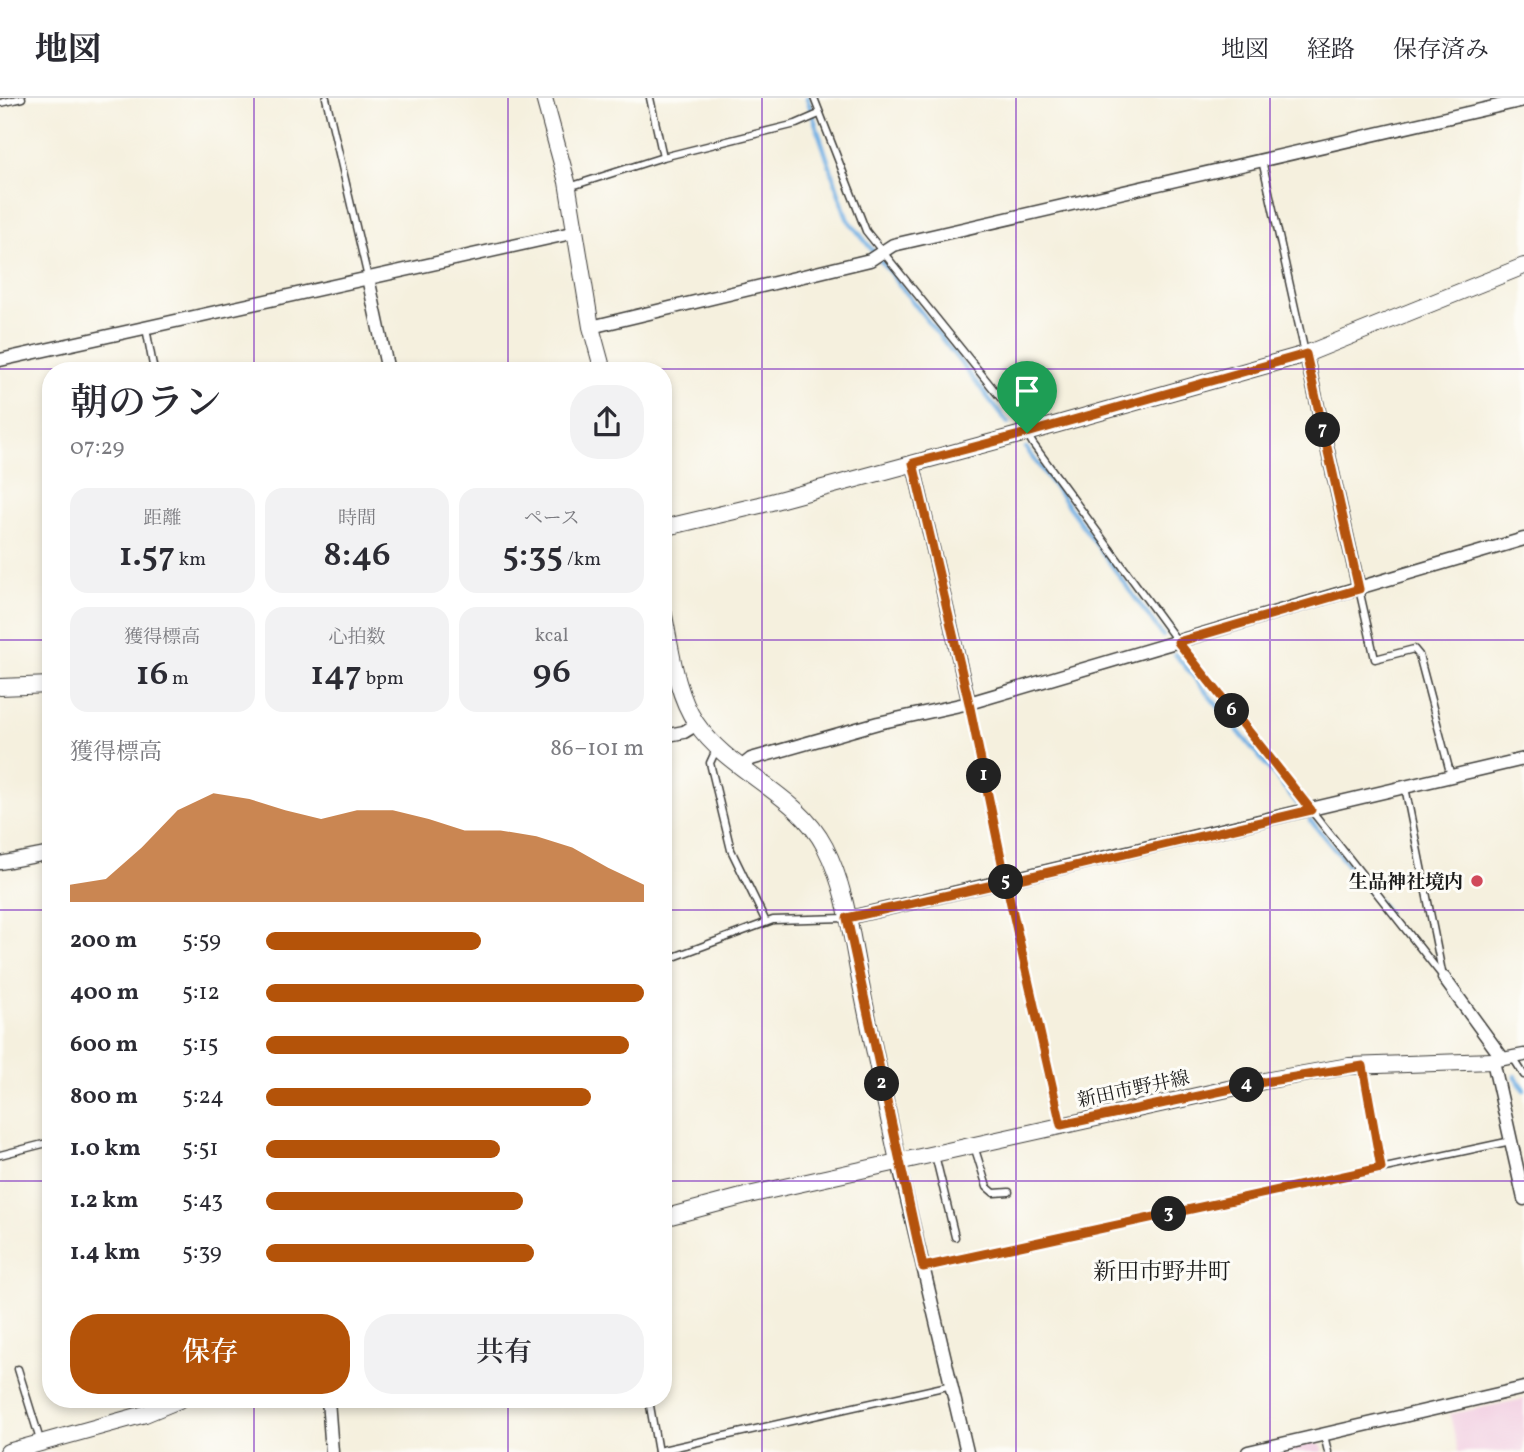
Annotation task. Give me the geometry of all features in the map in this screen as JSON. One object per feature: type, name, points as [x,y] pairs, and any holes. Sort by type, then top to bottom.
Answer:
[{"type":"street","points":[[544,98],[568,187],[591,327],[601,362]]},
{"type":"street","points":[[591,327],[870,260],[893,245],[1524,100]]},
{"type":"street","points":[[0,360],[576,232]]},
{"type":"street","points":[[672,526],[1027,433],[1306,354],[1524,266]]},
{"type":"street","points":[[368,278],[386,362]]},
{"type":"street","points":[[1306,354],[1359,589]]},
{"type":"street","points":[[913,463],[969,703]]},
{"type":"street","points":[[741,767],[751,759],[878,723],[969,703],[1524,538]]},
{"type":"street","points":[[672,650],[681,688],[696,724],[741,767],[805,817],[825,846],[842,891],[898,1161],[967,1452]]},
{"type":"street","points":[[0,687],[42,685]]},
{"type":"street","points":[[672,734],[684,732],[696,724]]},
{"type":"street","points":[[847,918],[1524,759]]},
{"type":"street","points":[[0,863],[42,855]]},
{"type":"street","points":[[1444,978],[1508,1058],[1511,1141],[1524,1199]]},
{"type":"street","name":"新田市野井線","points":[[672,1216],[898,1161],[1264,1082],[1363,1066],[1508,1058]]},
{"type":"street","points":[[1248,1452],[1524,1388]]},
{"type":"street","points":[[17,1451],[160,1408]]},
{"type":"street","points":[[329,1408],[332,1452]]},
{"type":"lane","points":[[0,103],[22,98]]},
{"type":"lane","points":[[326,98],[368,278]]},
{"type":"lane","points":[[650,98],[663,157]]},
{"type":"lane","points":[[814,98],[860,220],[882,251],[1027,433],[1178,642],[1444,978]]},
{"type":"lane","points":[[568,187],[663,157],[809,119],[819,114]]},
{"type":"lane","points":[[1262,160],[1306,354]]},
{"type":"lane","points":[[146,328],[152,362]]},
{"type":"lane","points":[[1359,589],[1375,659],[1413,649],[1419,655],[1451,776]]},
{"type":"lane","points":[[969,703],[1061,1125]]},
{"type":"lane","points":[[718,747],[710,763],[732,850],[766,922]]},
{"type":"lane","points":[[1405,787],[1444,978]]},
{"type":"lane","points":[[672,958],[766,922],[847,918]]},
{"type":"lane","points":[[1508,1058],[1524,1075]]},
{"type":"lane","points":[[1363,1066],[1381,1168]]},
{"type":"lane","points":[[923,1267],[1511,1141]]},
{"type":"lane","points":[[0,1155],[42,1144]]},
{"type":"lane","points":[[974,1145],[987,1187],[994,1193],[1009,1192]]},
{"type":"lane","points":[[935,1153],[955,1237]]},
{"type":"lane","points":[[18,1369],[41,1442]]},
{"type":"lane","points":[[650,1408],[658,1451],[952,1385]]},
{"type":"lane","points":[[1324,1435],[1328,1452]]},
{"type":"shaded area","points":[[1524,1399],[1524,1452],[1458,1452],[1450,1414]]},
{"type":"shaded area","points":[[1314,1442],[1322,1446],[1323,1452],[1270,1452]]},
{"type":"waterway","points":[[807,98],[847,218],[1008,423]]},
{"type":"waterway","points":[[1026,448],[1163,636]]},
{"type":"waterway","points":[[1175,654],[1298,804]]},
{"type":"waterway","points":[[1310,820],[1387,912]]},
{"type":"waterway","points":[[1515,1076],[1524,1090]]},
{"type":"place","name":"生品神社境内","points":[[1477,881]]},
{"type":"district","name":"新田市野井町","points":[[1162,1271]]},
{"type":"route","points":[[1027,433],[913,463],[969,703],[1006,882],[847,918],[923,1267],[1381,1168],[1363,1066],[1349,1066],[1264,1082],[1061,1125],[1006,882],[1311,810],[1178,642],[1359,589],[1306,354],[1027,433]]}]
